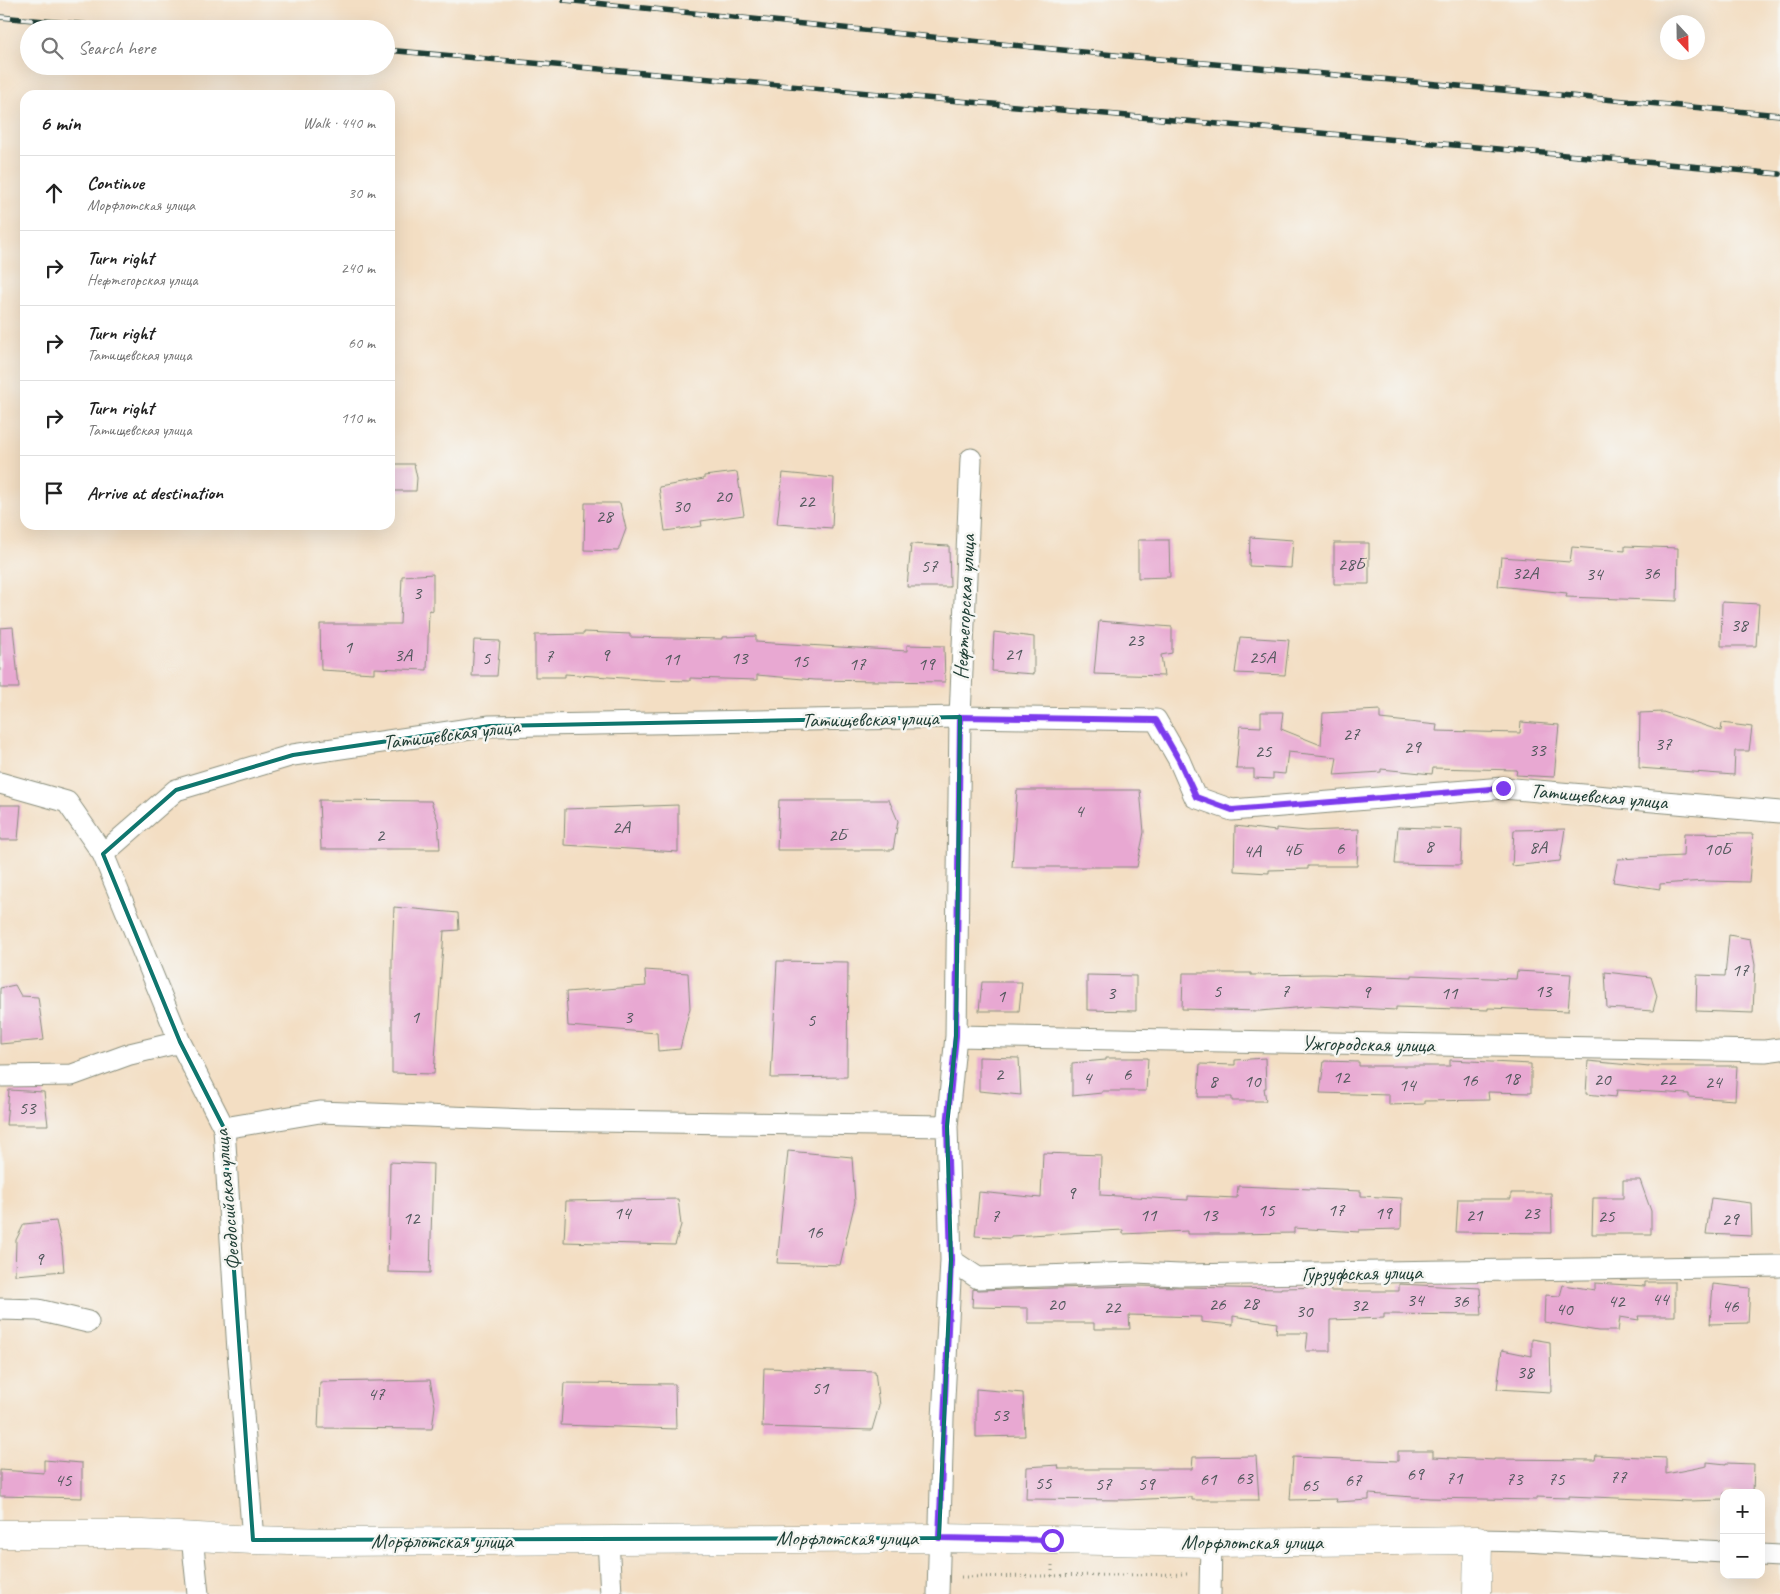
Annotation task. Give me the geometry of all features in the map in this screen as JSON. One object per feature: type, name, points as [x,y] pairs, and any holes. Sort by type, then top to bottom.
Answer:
[{"type":"street","name":"Нефтегорская улица","points":[[938,1586],[951,1260],[947,1126],[956,1036],[960,717],[971,460]]},
{"type":"street","name":"Татищевская улица","points":[[103,854],[176,790],[293,755],[490,726],[960,717],[1156,720],[1179,760],[1196,797],[1232,810],[1503,788],[1780,812]]},
{"type":"street","points":[[0,783],[67,802],[103,854]]},
{"type":"street","name":"Феодосийская улица","points":[[103,854],[180,1042],[224,1128],[238,1351],[253,1540]]},
{"type":"street","name":"Ужгородская улица","points":[[956,1036],[1755,1051],[1780,1049]]},
{"type":"street","points":[[0,1076],[72,1075],[130,1054],[180,1042]]},
{"type":"street","points":[[224,1128],[320,1112],[526,1120],[947,1126]]},
{"type":"street","name":"Гурзуфская улица","points":[[951,1260],[978,1278],[1135,1273],[1180,1275],[1780,1266]]},
{"type":"street","points":[[0,1309],[38,1310],[88,1322]]},
{"type":"street","name":"Морфлотская улица","points":[[0,1534],[142,1534],[192,1538],[329,1542],[939,1538],[1211,1543],[1478,1540],[1535,1541],[1720,1552]]},
{"type":"street","points":[[192,1538],[198,1594]]},
{"type":"street","points":[[608,1540],[611,1594]]},
{"type":"street","points":[[1477,1594],[1478,1540]]},
{"type":"street","points":[[1210,1584],[1211,1543]]},
{"type":"street","points":[[1765,1554],[1780,1556]]},
{"type":"path","points":[[938,1586],[1210,1584]]},
{"type":"highlighted area","points":[[960,717],[956,1036],[947,1126],[951,1260],[939,1538],[253,1540],[224,1128],[180,1042],[103,854],[176,790],[293,755],[490,726]]},
{"type":"building","points":[[395,464],[414,464],[417,478],[416,491],[395,491]]},
{"type":"building","points":[[737,472],[744,515],[701,521],[702,526],[665,531],[659,487],[704,479],[704,476]]},
{"type":"building","points":[[783,473],[834,478],[832,528],[777,524]]},
{"type":"building","points":[[585,503],[620,503],[626,529],[618,551],[584,550]]},
{"type":"building","points":[[1250,537],[1293,540],[1291,568],[1249,566]]},
{"type":"building","points":[[1138,540],[1169,540],[1170,577],[1138,578]]},
{"type":"building","points":[[1334,543],[1369,543],[1369,584],[1334,584]]},
{"type":"building","points":[[911,544],[949,546],[950,587],[907,587]]},
{"type":"building","points":[[1625,546],[1678,548],[1677,601],[1566,597],[1567,593],[1498,586],[1501,557],[1570,562],[1572,547],[1625,551]]},
{"type":"building","points":[[433,574],[433,611],[429,610],[427,670],[374,668],[374,673],[321,670],[320,624],[400,624],[402,576]]},
{"type":"building","points":[[1722,602],[1759,604],[1756,646],[1721,646]]},
{"type":"building","points":[[1099,621],[1172,627],[1172,653],[1161,655],[1164,676],[1094,674]]},
{"type":"building","points":[[13,627],[19,688],[0,688],[0,628]]},
{"type":"building","points":[[584,632],[630,634],[630,637],[722,639],[722,637],[756,636],[756,642],[907,651],[907,645],[944,646],[945,682],[815,680],[757,675],[757,680],[690,678],[690,681],[565,674],[565,677],[535,677],[535,635],[584,634]]},
{"type":"building","points":[[994,632],[1034,637],[1034,674],[992,671]]},
{"type":"building","points":[[1240,637],[1289,640],[1285,675],[1235,673]]},
{"type":"building","points":[[474,640],[500,641],[497,676],[472,676]]},
{"type":"building","points":[[1380,710],[1380,719],[1437,725],[1436,731],[1520,733],[1521,722],[1559,725],[1554,777],[1516,775],[1517,770],[1433,768],[1432,774],[1381,769],[1381,772],[1334,775],[1337,757],[1288,752],[1285,774],[1273,773],[1273,779],[1254,778],[1254,769],[1236,769],[1240,726],[1261,727],[1261,712],[1283,712],[1281,729],[1321,745],[1323,713]]},
{"type":"building","points":[[1663,712],[1721,731],[1722,723],[1752,727],[1749,751],[1735,751],[1734,775],[1639,768],[1640,713]]},
{"type":"building","points":[[1017,790],[1140,790],[1144,832],[1137,867],[1012,867]]},
{"type":"building","points":[[319,800],[431,801],[438,821],[440,849],[321,849]]},
{"type":"building","points":[[779,800],[889,800],[898,821],[893,850],[777,850]]},
{"type":"building","points":[[0,805],[21,805],[18,840],[0,840]]},
{"type":"building","points":[[678,805],[678,852],[564,845],[565,809]]},
{"type":"building","points":[[1235,826],[1276,831],[1276,828],[1307,831],[1359,829],[1357,866],[1308,866],[1308,869],[1269,870],[1269,873],[1234,871]]},
{"type":"building","points":[[1398,827],[1462,829],[1461,865],[1395,864]]},
{"type":"building","points":[[1565,829],[1560,861],[1512,866],[1514,830]]},
{"type":"building","points":[[1684,833],[1753,834],[1749,882],[1705,881],[1660,884],[1660,889],[1613,882],[1618,859],[1683,856]]},
{"type":"building","points":[[394,907],[458,913],[459,930],[444,931],[434,1074],[392,1073]]},
{"type":"building","points":[[1729,935],[1750,939],[1755,965],[1753,1013],[1696,1011],[1697,975],[1725,976]]},
{"type":"building","points":[[777,961],[848,962],[847,1077],[771,1078]]},
{"type":"building","points":[[645,970],[688,973],[690,1008],[680,1049],[658,1051],[657,1033],[568,1026],[566,992],[646,986]]},
{"type":"building","points":[[1517,971],[1571,974],[1568,1011],[1396,1007],[1396,1010],[1317,1006],[1260,1011],[1182,1009],[1183,973],[1412,977],[1412,975],[1516,979]]},
{"type":"building","points":[[1605,972],[1651,977],[1657,996],[1653,1011],[1607,1008]]},
{"type":"building","points":[[1087,975],[1136,976],[1136,1011],[1087,1010]]},
{"type":"building","points":[[982,982],[1022,982],[1019,1011],[979,1011]]},
{"type":"building","points":[[15,985],[21,996],[38,997],[44,1040],[0,1044],[0,988]]},
{"type":"building","points":[[979,1057],[1019,1058],[1021,1095],[979,1091]]},
{"type":"building","points":[[1106,1058],[1148,1058],[1146,1091],[1102,1091],[1102,1093],[1072,1096],[1072,1063],[1106,1060]]},
{"type":"building","points":[[1265,1058],[1266,1088],[1264,1088],[1266,1101],[1232,1101],[1232,1097],[1198,1097],[1200,1064],[1235,1065],[1235,1060]]},
{"type":"building","points":[[1450,1060],[1531,1064],[1531,1093],[1488,1092],[1489,1100],[1424,1101],[1424,1104],[1389,1105],[1389,1095],[1320,1093],[1324,1061],[1359,1062],[1359,1066],[1450,1066]]},
{"type":"building","points":[[1588,1061],[1649,1067],[1737,1066],[1735,1100],[1689,1097],[1689,1094],[1617,1090],[1616,1097],[1586,1094]]},
{"type":"building","points":[[9,1090],[44,1092],[48,1125],[6,1125]]},
{"type":"building","points":[[788,1151],[852,1157],[855,1202],[840,1265],[777,1263]]},
{"type":"building","points":[[1043,1153],[1101,1155],[1100,1195],[1188,1200],[1188,1196],[1237,1198],[1238,1186],[1361,1191],[1361,1196],[1402,1198],[1401,1229],[1359,1230],[1359,1232],[1294,1228],[1294,1233],[1231,1234],[1187,1234],[1187,1231],[1123,1234],[1123,1230],[1011,1236],[1011,1238],[975,1236],[979,1192],[1041,1198]]},
{"type":"building","points":[[390,1162],[433,1164],[430,1273],[388,1272]]},
{"type":"building","points":[[1623,1180],[1640,1180],[1651,1211],[1651,1234],[1592,1234],[1593,1198],[1623,1198]]},
{"type":"building","points":[[1511,1193],[1551,1193],[1552,1233],[1456,1232],[1458,1199],[1511,1199]]},
{"type":"building","points":[[1711,1198],[1751,1203],[1752,1236],[1706,1234]]},
{"type":"building","points":[[678,1199],[681,1225],[675,1245],[564,1242],[566,1201]]},
{"type":"building","points":[[56,1221],[62,1247],[64,1271],[15,1275],[16,1240],[24,1224]]},
{"type":"building","points":[[1645,1282],[1675,1282],[1675,1316],[1638,1316],[1639,1320],[1620,1317],[1618,1331],[1598,1331],[1544,1322],[1545,1295],[1560,1296],[1563,1285],[1595,1290],[1595,1283],[1645,1286]]},
{"type":"building","points":[[1399,1284],[1480,1288],[1482,1315],[1384,1314],[1384,1318],[1330,1320],[1330,1351],[1306,1351],[1308,1333],[1276,1333],[1277,1323],[1233,1316],[1233,1325],[1201,1322],[1201,1317],[1129,1315],[1130,1329],[1094,1329],[1094,1323],[1028,1323],[1028,1308],[972,1307],[973,1289],[1135,1286],[1281,1289],[1330,1287],[1330,1291],[1399,1291]]},
{"type":"building","points":[[1713,1284],[1750,1288],[1748,1323],[1710,1324]]},
{"type":"building","points":[[1532,1339],[1550,1342],[1551,1392],[1497,1389],[1502,1350],[1532,1356]]},
{"type":"building","points":[[764,1368],[875,1371],[879,1406],[872,1430],[762,1427]]},
{"type":"building","points":[[430,1380],[435,1406],[432,1429],[318,1428],[320,1382]]},
{"type":"building","points":[[564,1383],[675,1384],[676,1429],[561,1425]]},
{"type":"building","points":[[976,1389],[1023,1393],[1025,1436],[976,1437]]},
{"type":"building","points":[[1398,1451],[1433,1451],[1433,1457],[1494,1460],[1595,1460],[1596,1455],[1666,1458],[1666,1474],[1707,1466],[1707,1462],[1754,1464],[1753,1489],[1720,1489],[1720,1500],[1689,1501],[1569,1496],[1569,1498],[1536,1497],[1536,1500],[1429,1498],[1369,1494],[1369,1500],[1336,1502],[1337,1499],[1290,1500],[1293,1457],[1398,1461]]},
{"type":"building","points":[[1256,1456],[1259,1500],[1192,1500],[1192,1497],[1126,1500],[1026,1499],[1027,1467],[1058,1465],[1059,1469],[1192,1469],[1193,1457]]},
{"type":"building","points":[[44,1460],[82,1463],[82,1498],[0,1496],[0,1470],[44,1473]]},
{"type":"railway","points":[[564,0],[1082,52],[1780,115]]},
{"type":"railway","points":[[0,17],[34,20]]},
{"type":"railway","points":[[395,51],[1780,174]]},
{"type":"route","points":[[1052,1540],[939,1538],[951,1260],[947,1126],[956,1036],[960,717],[1156,720],[1179,760],[1196,797],[1232,810],[1503,788]]}]
